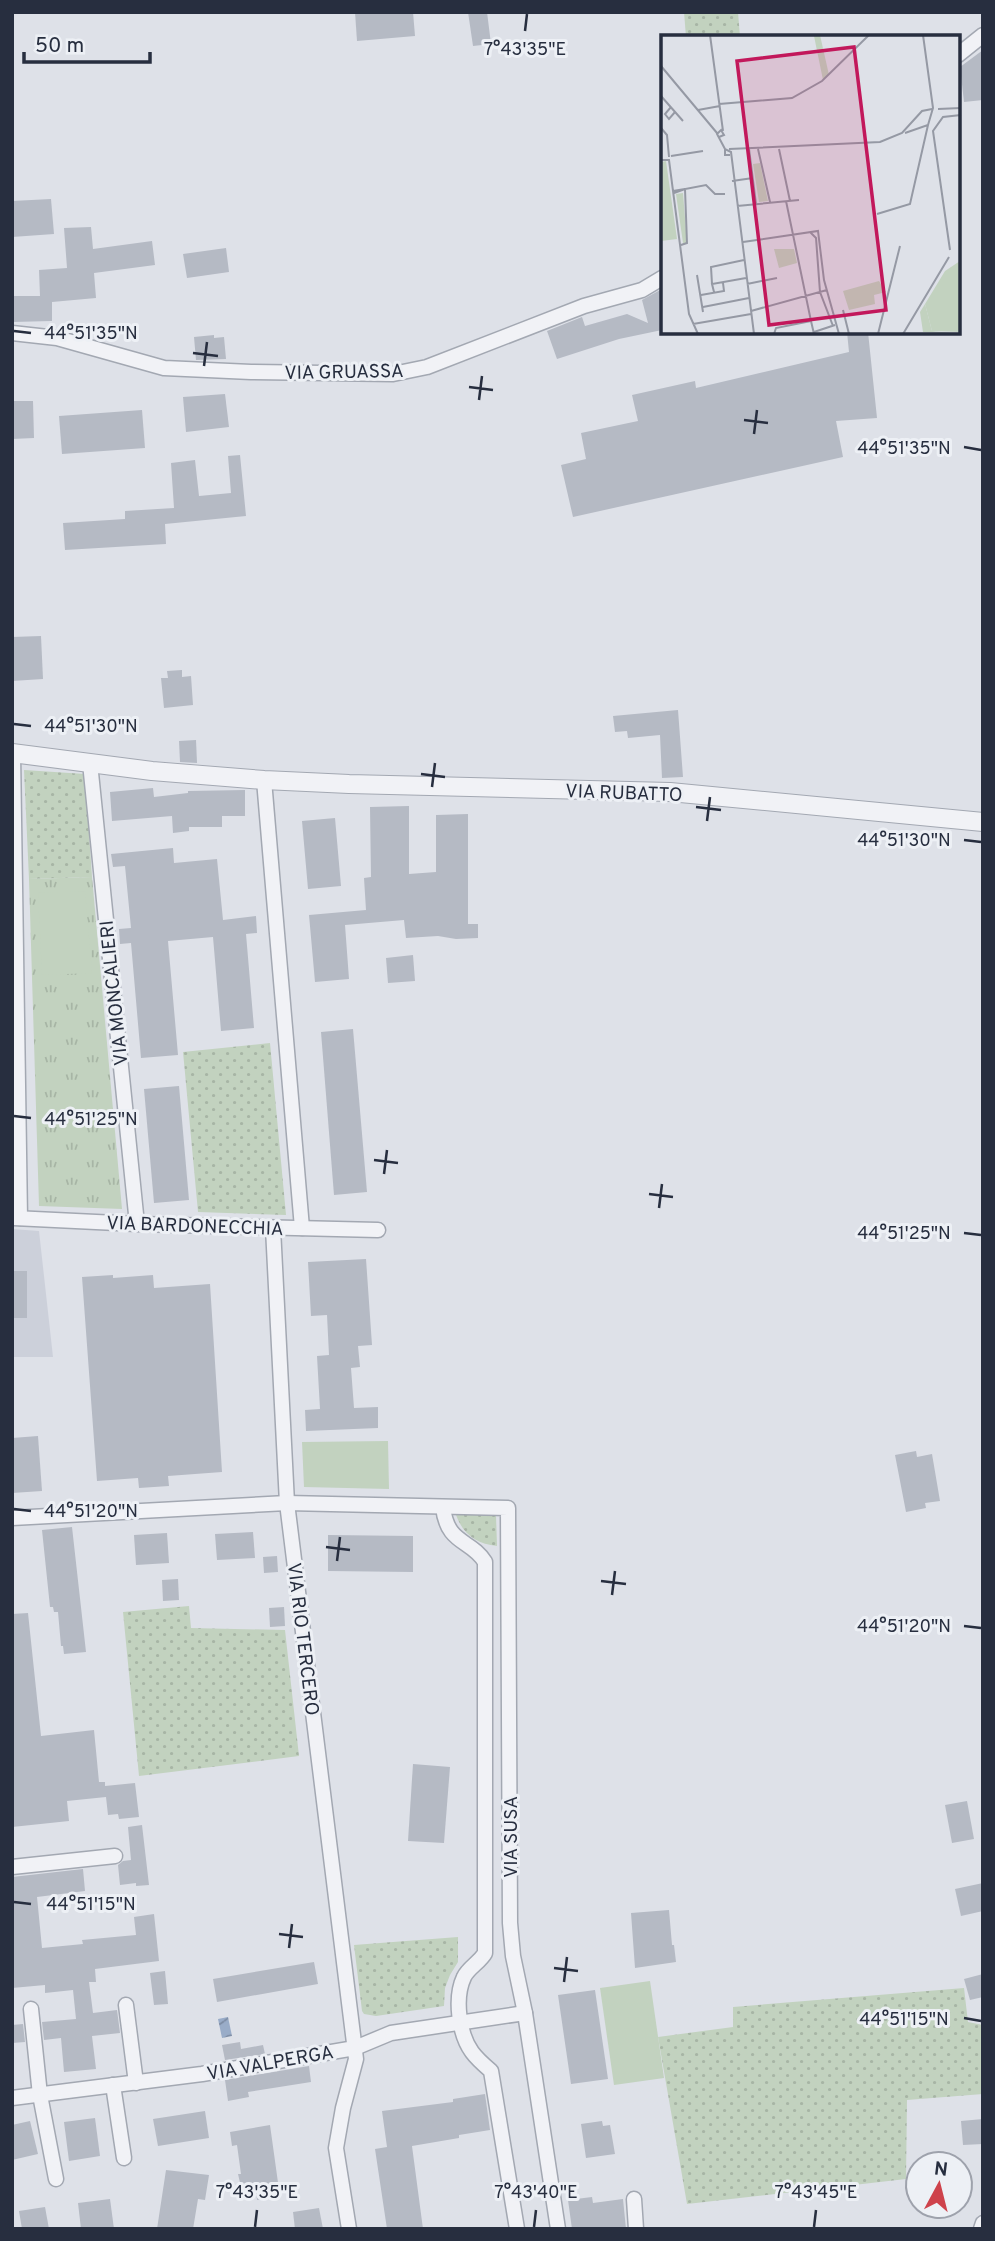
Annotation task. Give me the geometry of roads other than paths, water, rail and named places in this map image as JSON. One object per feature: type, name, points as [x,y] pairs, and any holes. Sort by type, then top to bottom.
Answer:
[{"type":"street","points":[[960,53],[983,35]]},
{"type":"street","name":"VIA GRUASSA","points":[[12,333],[57,338],[164,368],[393,374],[427,367],[584,306],[642,290],[661,279]]},
{"type":"street","points":[[13,753],[16,1218]]},
{"type":"street","name":"VIA RUBATTO","points":[[13,753],[152,771],[264,780],[670,792],[983,822]]},
{"type":"street","name":"VIA MONCALIERI","points":[[90,763],[137,1224]]},
{"type":"street","points":[[264,780],[302,1228]]},
{"type":"street","name":"VIA BARDONECCHIA","points":[[16,1218],[378,1230]]},
{"type":"street","name":"VIA RIO TERCERO","points":[[273,1228],[287,1503],[356,2059],[336,2148],[349,2229]]},
{"type":"street","name":"VIA SUSA","points":[[12,1518],[287,1503],[508,1508],[510,1923],[513,1956],[525,2013],[558,2229]]},
{"type":"street","name":"VIA SUSA","points":[[443,1507],[444,1519],[453,1535],[485,1562],[485,1953],[464,1977],[460,1998],[461,2022],[464,2037],[474,2056],[491,2071],[517,2229]]},
{"type":"street","points":[[12,1867],[115,1856]]},
{"type":"street","points":[[126,2005],[136,2083]]},
{"type":"street","points":[[31,2009],[40,2095],[56,2179]]},
{"type":"street","name":"VIA VALPERGA","points":[[12,2098],[136,2083],[355,2048],[391,2033],[525,2013]]},
{"type":"street","points":[[113,2085],[124,2158]]},
{"type":"street","points":[[634,2199],[636,2229]]},
{"type":"street","points":[[981,2229],[983,2223]]},
{"type":"water","points":[[228,2017],[232,2036],[222,2038],[218,2019]]}]
